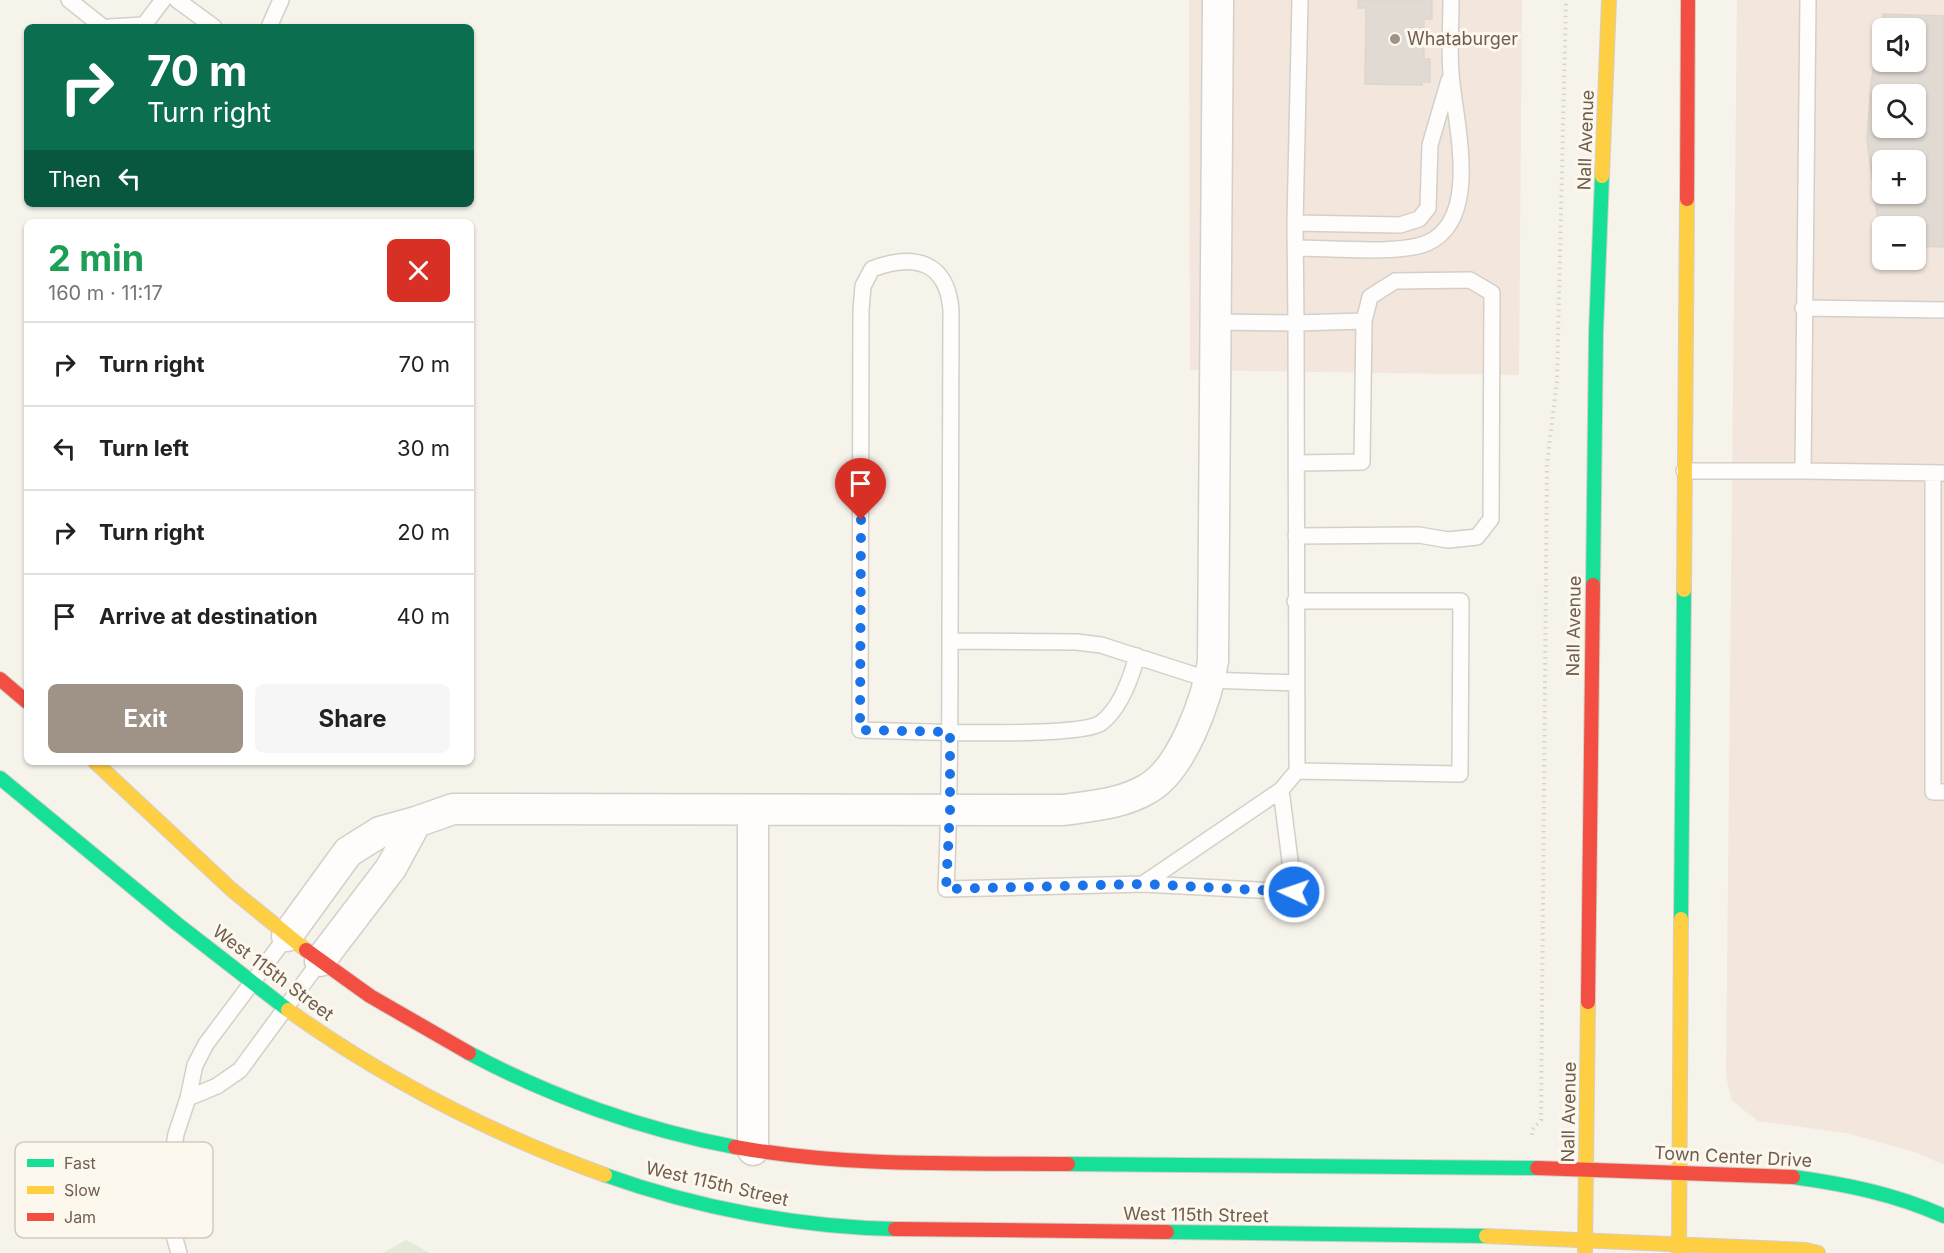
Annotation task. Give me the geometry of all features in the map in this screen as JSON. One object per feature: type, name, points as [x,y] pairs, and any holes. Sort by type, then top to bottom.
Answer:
[{"type":"street","points":[[287,936],[348,852],[380,832],[453,808],[1063,810],[1112,803],[1149,789],[1176,759],[1199,716],[1213,661],[1218,0]]},
{"type":"street","name":"Nall Avenue","points":[[1585,1253],[1596,332],[1609,0]]},
{"type":"street","points":[[1679,1248],[1688,0]]},
{"type":"street","points":[[0,679],[24,699]]},
{"type":"street","name":"West 115th Street","points":[[98,765],[214,874],[320,961],[439,1036],[511,1074],[593,1107],[672,1132],[780,1155],[879,1162],[1586,1168]]},
{"type":"street","name":"West 115th Street","points":[[0,778],[285,1009],[427,1098],[540,1150],[657,1192],[750,1214],[851,1228],[1585,1238]]},
{"type":"street","points":[[753,810],[753,1150]]},
{"type":"street","points":[[320,961],[391,868],[416,822]]},
{"type":"street","name":"Town Center Drive","points":[[1586,1168],[1772,1174],[1848,1184],[1917,1204],[1944,1216]]},
{"type":"street","points":[[1585,1238],[1679,1248],[1806,1250],[1818,1253]]},
{"type":"lane","points":[[69,0],[99,24]]},
{"type":"lane","points":[[146,24],[163,0]]},
{"type":"lane","points":[[177,0],[210,24]]},
{"type":"lane","points":[[270,24],[281,0]]},
{"type":"lane","points":[[1143,884],[1281,790],[1297,771],[1295,223],[1300,0]]},
{"type":"lane","points":[[1296,248],[1411,248],[1429,243],[1444,231],[1454,215],[1460,190],[1460,139],[1451,73],[1450,0]]},
{"type":"lane","points":[[1803,471],[1808,0]]},
{"type":"lane","points":[[1295,223],[1400,225],[1419,219],[1428,208],[1430,145],[1451,73]]},
{"type":"lane","points":[[1137,656],[1132,674],[1118,702],[1100,723],[1078,731],[950,732],[860,730],[861,310],[863,286],[872,269],[890,262],[918,262],[937,270],[949,289],[950,641],[950,732],[950,810],[946,889],[1143,884],[1294,892],[1281,790]]},
{"type":"lane","points":[[1296,536],[1419,535],[1448,540],[1477,537],[1491,519],[1492,293],[1470,280],[1395,281],[1370,297],[1364,321],[1362,462],[1297,463]]},
{"type":"lane","points":[[1803,308],[1944,310]]},
{"type":"lane","points":[[1215,322],[1364,321]]},
{"type":"lane","points":[[1684,471],[1939,473],[1933,792],[1944,792]]},
{"type":"lane","points":[[1295,601],[1461,601],[1460,774],[1297,771]]},
{"type":"lane","points":[[950,641],[1076,642],[1101,645],[1210,680],[1296,683]]},
{"type":"lane","points":[[175,1142],[195,1065],[206,1044],[287,936]]},
{"type":"lane","points":[[188,1098],[218,1086],[240,1070],[320,961]]},
{"type":"lane","points":[[175,1238],[179,1253]]},
{"type":"path","points":[[1534,1167],[1532,1130],[1541,1120],[1547,464],[1557,381],[1566,0]]},
{"type":"shaded area","points":[[1189,0],[1522,0],[1519,375],[1190,370]]},
{"type":"shaded area","points":[[1737,0],[1944,0],[1944,1165],[1915,1152],[1846,1133],[1758,1121],[1732,1101],[1726,1076]]},
{"type":"green space","points":[[406,1240],[430,1253],[383,1253]]},
{"type":"building","name":"Whataburger","points":[[1358,0],[1432,0],[1432,19],[1424,19],[1424,59],[1430,59],[1430,82],[1422,82],[1422,85],[1365,84],[1366,8],[1358,8]]},
{"type":"building","points":[[1883,14],[1944,16],[1944,247],[1926,246],[1926,216],[1877,216],[1876,204],[1926,204],[1926,150],[1872,150],[1872,177],[1867,139],[1873,72],[1926,72],[1926,18],[1882,18]]},
{"type":"traffic: fast","points":[[1593,585],[1596,332],[1602,176]]},
{"type":"traffic: fast","points":[[1681,919],[1684,590]]},
{"type":"traffic: fast","points":[[0,778],[176,923],[288,1010]]},
{"type":"traffic: fast","points":[[469,1053],[565,1098],[632,1121],[735,1147]]},
{"type":"traffic: fast","points":[[1068,1164],[1537,1168]]},
{"type":"traffic: fast","points":[[605,1175],[675,1197],[748,1214],[822,1224],[895,1229]]},
{"type":"traffic: fast","points":[[1793,1177],[1870,1191],[1926,1208],[1944,1216]]},
{"type":"traffic: fast","points":[[1167,1232],[1486,1236]]},
{"type":"traffic: slow","points":[[1602,176],[1609,0]]},
{"type":"traffic: slow","points":[[1684,590],[1687,199]]},
{"type":"traffic: slow","points":[[98,765],[232,890],[306,950]]},
{"type":"traffic: slow","points":[[1679,1253],[1681,919]]},
{"type":"traffic: slow","points":[[1585,1253],[1588,1002]]},
{"type":"traffic: slow","points":[[288,1010],[363,1060],[441,1103],[522,1142],[605,1175]]},
{"type":"traffic: slow","points":[[1486,1236],[1806,1250],[1818,1253]]},
{"type":"traffic: jam","points":[[1687,199],[1688,0]]},
{"type":"traffic: jam","points":[[1588,1002],[1593,585]]},
{"type":"traffic: jam","points":[[0,679],[24,699]]},
{"type":"traffic: jam","points":[[306,950],[370,996],[469,1053]]},
{"type":"traffic: jam","points":[[735,1147],[859,1161],[1068,1164]]},
{"type":"traffic: jam","points":[[1537,1168],[1793,1177]]},
{"type":"traffic: jam","points":[[895,1229],[1167,1232]]},
{"type":"place","name":"Whataburger","points":[[1395,39]]},
{"type":"route","points":[[861,520],[860,730],[950,732],[950,810],[946,889],[1143,884],[1294,892]]}]
